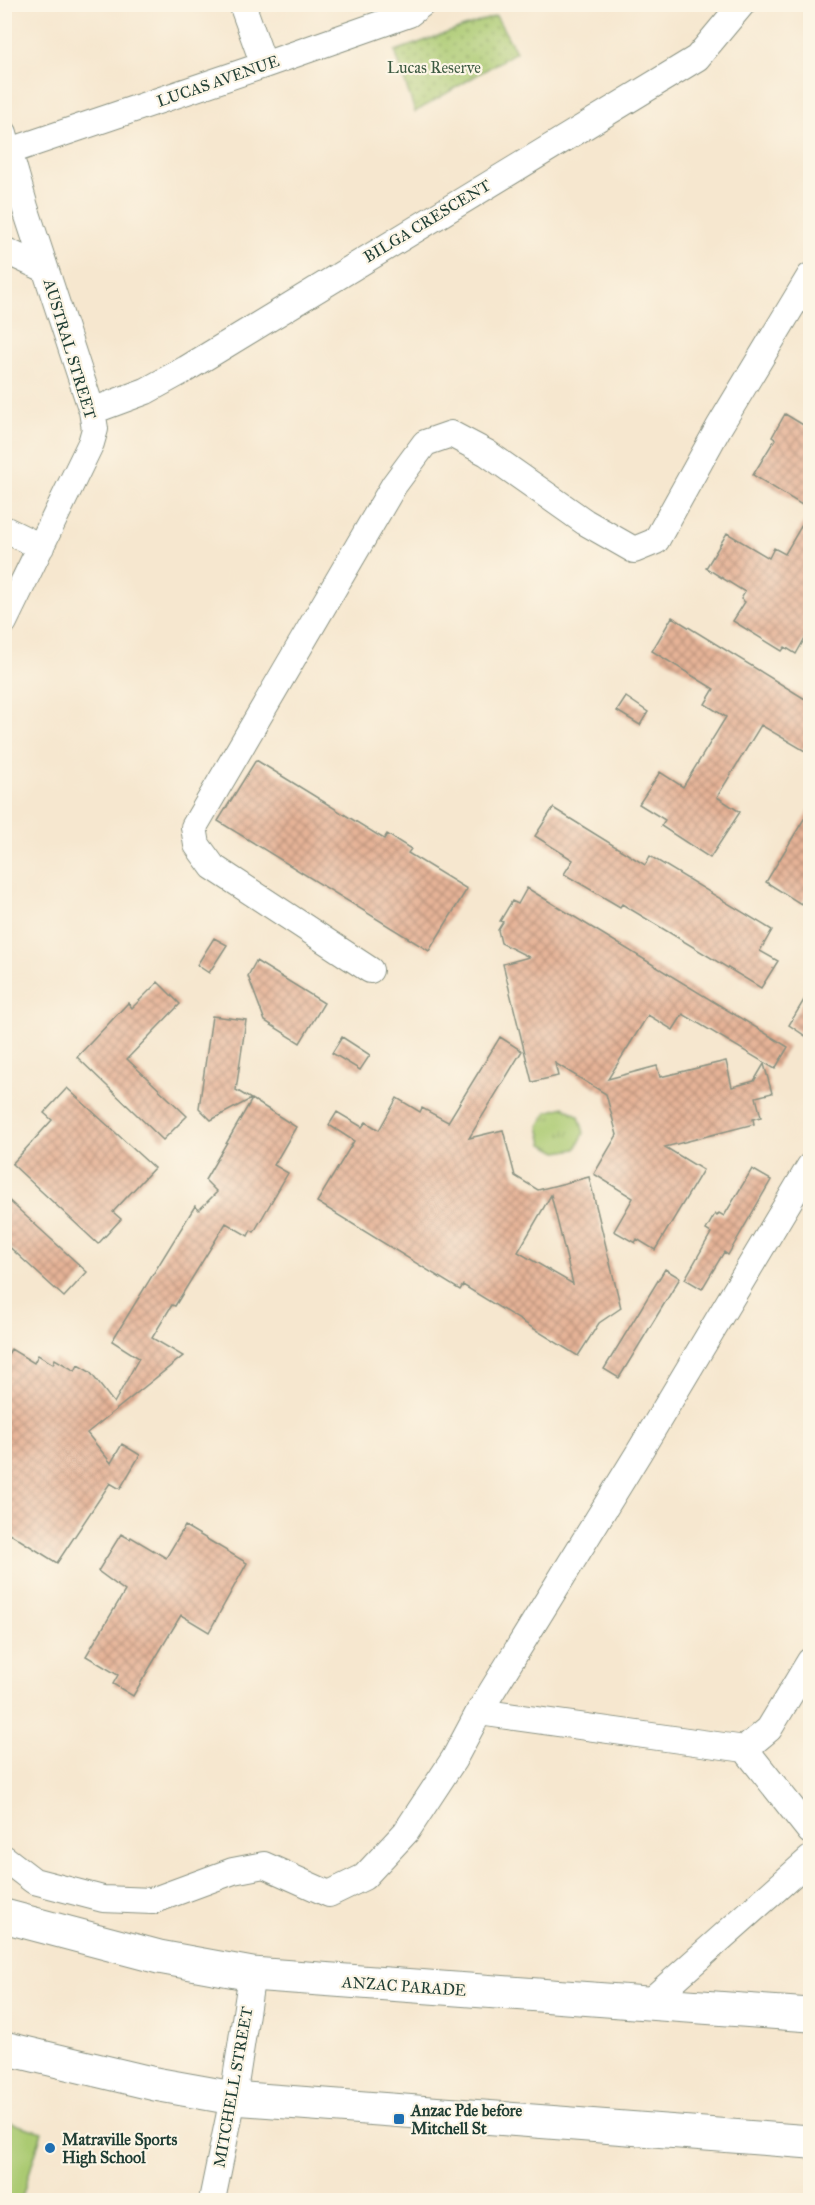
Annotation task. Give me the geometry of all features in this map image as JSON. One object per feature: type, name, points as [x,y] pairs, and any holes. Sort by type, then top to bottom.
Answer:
[{"type":"main road","name":"ANZAC PARADE","points":[[4,1916],[159,1957],[252,1974],[810,2015]]},
{"type":"main road","points":[[4,2049],[155,2084],[233,2098],[810,2142]]},
{"type":"street","points":[[242,4],[264,66]]},
{"type":"street","name":"LUCAS AVENUE","points":[[7,142],[264,66],[409,14],[422,4]]},
{"type":"street","name":"BILGA CRESCENT","points":[[92,411],[147,391],[186,369],[697,58],[742,4]]},
{"type":"street","name":"AUSTRAL STREET","points":[[4,622],[91,443],[94,429],[92,411],[25,207],[7,142]]},
{"type":"street","points":[[4,250],[45,269]]},
{"type":"street","points":[[370,969],[213,867],[197,845],[194,826],[394,485],[425,443],[451,434],[488,453],[585,522],[634,550],[656,541],[719,427],[810,276]]},
{"type":"street","points":[[4,529],[41,547]]},
{"type":"street","points":[[4,1858],[34,1881],[103,1899],[152,1901],[233,1871],[264,1866],[329,1894],[364,1877],[406,1832],[454,1759],[479,1712],[638,1454],[810,1166]]},
{"type":"street","points":[[745,1749],[769,1729],[810,1661]]},
{"type":"street","points":[[479,1712],[745,1749],[810,1831]]},
{"type":"street","points":[[647,2004],[810,1859]]},
{"type":"street","name":"MITCHELL STREET","points":[[212,2200],[233,2098],[252,1974]]},
{"type":"green space","name":"Lucas Reserve","points":[[496,16],[516,52],[415,112],[395,51]]},
{"type":"green space","points":[[564,1107],[579,1116],[584,1133],[576,1149],[558,1152],[543,1144],[539,1126],[547,1112]]},
{"type":"green space","points":[[4,2121],[42,2132],[21,2200],[5,2200]]},
{"type":"building","points":[[785,414],[810,429],[810,510],[753,475],[775,439],[772,437]]},
{"type":"building","points":[[810,511],[810,629],[796,654],[785,647],[782,651],[733,621],[745,602],[741,599],[745,592],[706,568],[727,533],[769,558],[774,548],[785,554]]},
{"type":"building","points":[[672,617],[810,702],[810,754],[761,725],[717,797],[740,812],[710,858],[661,826],[665,820],[639,804],[660,772],[683,787],[726,717],[705,704],[714,689],[652,651]]},
{"type":"building","points":[[626,697],[648,712],[640,725],[617,711]]},
{"type":"building","points":[[256,760],[384,839],[387,834],[411,849],[408,853],[467,889],[429,951],[218,821]]},
{"type":"building","points":[[553,808],[645,865],[650,856],[772,930],[760,951],[778,961],[761,988],[622,904],[620,907],[564,874],[573,860],[535,836]]},
{"type":"building","points":[[810,809],[810,889],[801,904],[766,882]]},
{"type":"building","points":[[527,888],[788,1047],[775,1069],[683,1014],[673,1030],[648,1015],[608,1079],[657,1066],[660,1077],[726,1061],[732,1087],[754,1081],[764,1064],[772,1093],[756,1097],[761,1117],[753,1119],[754,1124],[665,1147],[703,1170],[655,1250],[637,1239],[635,1243],[614,1231],[633,1198],[594,1174],[617,1135],[606,1094],[555,1063],[558,1076],[532,1082],[503,964],[529,957],[501,943],[498,930],[503,922],[500,921],[512,901],[518,904]]},
{"type":"building","points":[[214,938],[227,945],[209,973],[197,965]]},
{"type":"building","points":[[256,961],[324,1003],[300,1043],[265,1021],[248,976]]},
{"type":"building","points":[[158,982],[180,1004],[127,1059],[187,1116],[163,1140],[77,1057],[128,1003],[132,1008]]},
{"type":"building","points":[[810,990],[810,1039],[789,1025]]},
{"type":"building","points":[[212,1016],[246,1020],[236,1090],[251,1099],[211,1120],[199,1108]]},
{"type":"building","points":[[342,1037],[370,1055],[360,1070],[332,1053]]},
{"type":"building","points":[[500,1037],[522,1051],[469,1138],[503,1130],[515,1176],[538,1190],[589,1177],[621,1308],[599,1323],[578,1356],[463,1285],[460,1290],[317,1202],[354,1141],[329,1125],[337,1112],[362,1127],[366,1122],[379,1130],[397,1098],[420,1112],[422,1108],[448,1122]],"holes":[[[551,1195],[573,1284],[518,1252]]]},
{"type":"building","points":[[67,1088],[154,1168],[113,1212],[121,1219],[98,1244],[12,1164],[52,1120],[44,1113]]},
{"type":"building","points":[[252,1099],[296,1127],[274,1165],[288,1173],[254,1232],[251,1230],[248,1236],[226,1223],[175,1306],[172,1305],[152,1338],[183,1356],[87,1433],[111,1463],[122,1444],[140,1455],[120,1489],[110,1483],[57,1563],[4,1530],[4,1361],[11,1349],[34,1363],[38,1355],[53,1364],[55,1359],[75,1371],[78,1365],[90,1372],[114,1403],[139,1358],[112,1341],[195,1206],[199,1210],[217,1192],[205,1180]]},
{"type":"building","points":[[752,1169],[771,1180],[728,1255],[724,1252],[702,1289],[685,1279],[711,1233],[706,1230],[715,1214],[717,1216],[719,1213],[724,1216]]},
{"type":"building","points":[[4,1196],[87,1272],[64,1297],[4,1242]]},
{"type":"building","points":[[665,1269],[680,1278],[619,1378],[604,1369]]},
{"type":"building","points":[[185,1526],[247,1563],[209,1632],[181,1615],[133,1696],[113,1684],[118,1675],[86,1656],[125,1591],[98,1571],[121,1534],[130,1539],[131,1537],[166,1558]]},
{"type":"place","name":"Anzac Pde before Mitchell St","points":[[399,2119]]},
{"type":"place","name":"Matraville Sports High School","points":[[50,2148]]}]
